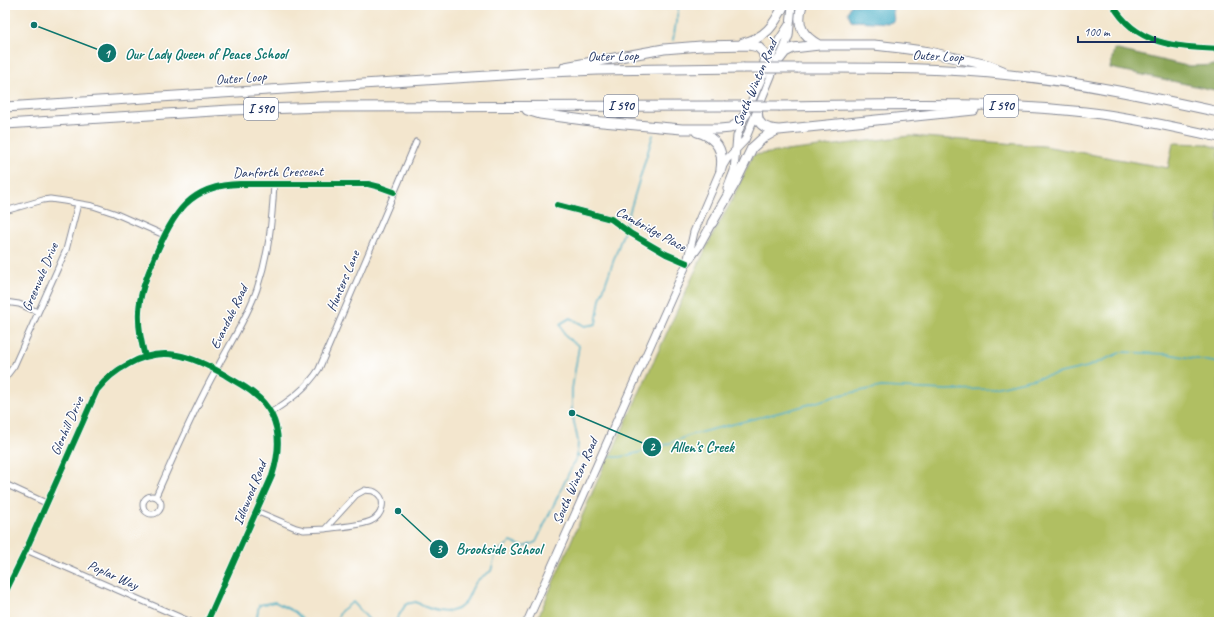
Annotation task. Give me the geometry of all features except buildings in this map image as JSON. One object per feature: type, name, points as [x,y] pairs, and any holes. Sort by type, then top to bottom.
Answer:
[{"type":"highway","points":[[730,46],[752,41],[763,35],[770,29],[777,19],[784,5]]},
{"type":"highway","points":[[802,5],[800,18],[802,30],[808,38],[819,45]]},
{"type":"highway","points":[[550,72],[568,66],[650,51],[685,47],[752,45],[761,50],[764,56],[764,73]]},
{"type":"highway","points":[[778,61],[785,52],[791,49],[819,45],[874,45],[915,50],[988,65],[1010,74]]},
{"type":"highway","name":"Outer Loop","points":[[5,107],[550,72],[743,68],[873,68],[944,69],[1010,74],[1079,83],[1219,112]]},
{"type":"highway","name":"I 590","points":[[5,124],[268,109],[344,107],[936,105],[997,106],[1085,112],[1158,123],[1219,137]]},
{"type":"highway","points":[[758,108],[758,118],[762,125],[768,129],[779,130],[956,112],[997,106]]},
{"type":"highway","points":[[517,107],[540,114],[583,120],[682,129],[726,128],[739,123],[746,114]]},
{"type":"highway","points":[[682,129],[701,133],[714,140],[721,152],[721,169]]},
{"type":"highway","points":[[712,223],[735,183],[752,148],[763,138],[779,130]]},
{"type":"main road","name":"South Winton Road","points":[[527,622],[687,263],[694,232],[721,169],[726,161],[745,140],[789,38],[792,5]]},
{"type":"main road","name":"South Winton Road","points":[[687,263],[698,248],[712,223],[733,176],[738,132],[764,73],[780,38],[802,5]]},
{"type":"street","points":[[1113,5],[1123,20],[1151,39],[1179,47],[1219,49]]},
{"type":"street","name":"Hunters Lane","points":[[270,413],[297,394],[311,380],[318,369],[416,142]]},
{"type":"street","name":"Danforth Crescent","points":[[145,357],[139,326],[140,302],[147,276],[164,235],[177,212],[197,195],[209,189],[231,184],[364,184],[374,185],[394,192]]},
{"type":"street","name":"Evandale Road","points":[[156,496],[193,413],[250,307],[260,281],[272,226],[274,184]]},
{"type":"street","points":[[5,210],[50,199],[93,206],[114,213],[164,235]]},
{"type":"street","name":"Greenvale Drive","points":[[5,378],[14,366],[66,250],[78,204]]},
{"type":"street","name":"Cambridge Place","points":[[557,205],[611,219],[630,233],[666,254],[687,263]]},
{"type":"street","points":[[5,302],[19,304],[38,312]]},
{"type":"street","name":"Glenhill Drive","points":[[5,593],[26,550],[97,390],[103,382],[119,369],[145,357],[161,354],[178,355],[189,358],[216,370]]},
{"type":"street","name":"Idlewood Road","points":[[207,622],[272,476],[278,454],[277,433],[270,413],[261,400],[252,391],[216,370]]},
{"type":"street","points":[[5,484],[46,503]]},
{"type":"street","points":[[256,511],[296,528],[304,530],[325,529],[369,522],[377,518],[382,512],[383,502],[380,496],[374,491],[366,490],[356,495],[325,529]]},
{"type":"street","name":"Poplar Way","points":[[26,550],[191,622]]},
{"type":"green space","points":[[1114,49],[1187,66],[1219,65],[1219,91],[1110,68]]},
{"type":"green space","points":[[910,136],[1044,146],[1168,168],[1173,143],[1206,144],[1219,148],[1219,622],[536,622],[606,461],[609,459],[711,238],[732,200],[753,155]]},
{"type":"water","points":[[851,5],[892,5],[894,21],[889,23],[851,20],[848,13]]},
{"type":"waterway","points":[[673,40],[679,5]]},
{"type":"waterway","points":[[625,227],[653,135]]},
{"type":"waterway","points":[[395,622],[406,604],[416,602],[433,610],[447,612],[459,608],[466,601],[476,582],[491,571],[496,552],[511,542],[524,547],[536,542],[577,456],[578,441],[572,413],[572,389],[579,346],[566,337],[560,324],[570,318],[585,326],[596,324],[600,299],[624,231]]},
{"type":"waterway","points":[[609,457],[620,457],[658,448],[690,435],[793,409],[840,395],[881,387],[946,390],[990,389],[1087,367],[1122,352],[1168,354],[1219,363]]},
{"type":"waterway","points":[[578,456],[588,457]]},
{"type":"waterway","points":[[256,622],[259,605],[275,602],[295,612],[305,622]]},
{"type":"waterway","points":[[335,622],[341,611],[353,602],[371,622]]},
{"type":"cycle path","points":[[1113,5],[1122,19],[1134,29],[1159,42],[1188,47],[1219,49]]},
{"type":"cycle path","points":[[145,357],[140,334],[139,317],[141,296],[145,283],[155,256],[169,227],[186,204],[196,196],[208,190],[222,186],[240,184],[368,184],[394,192]]},
{"type":"cycle path","points":[[557,205],[611,219],[630,233],[666,254],[687,263]]},
{"type":"cycle path","points":[[5,593],[26,550],[97,390],[107,379],[123,367],[140,359],[152,355],[177,355],[201,362],[250,390],[269,410],[277,431],[277,453],[272,476],[207,622]]},
{"type":"place","name":"Our Lady Queen of Peace School","points":[[34,25]]},
{"type":"place","name":"Allen's Creek","points":[[572,413]]},
{"type":"place","name":"Brookside School","points":[[398,511]]}]
